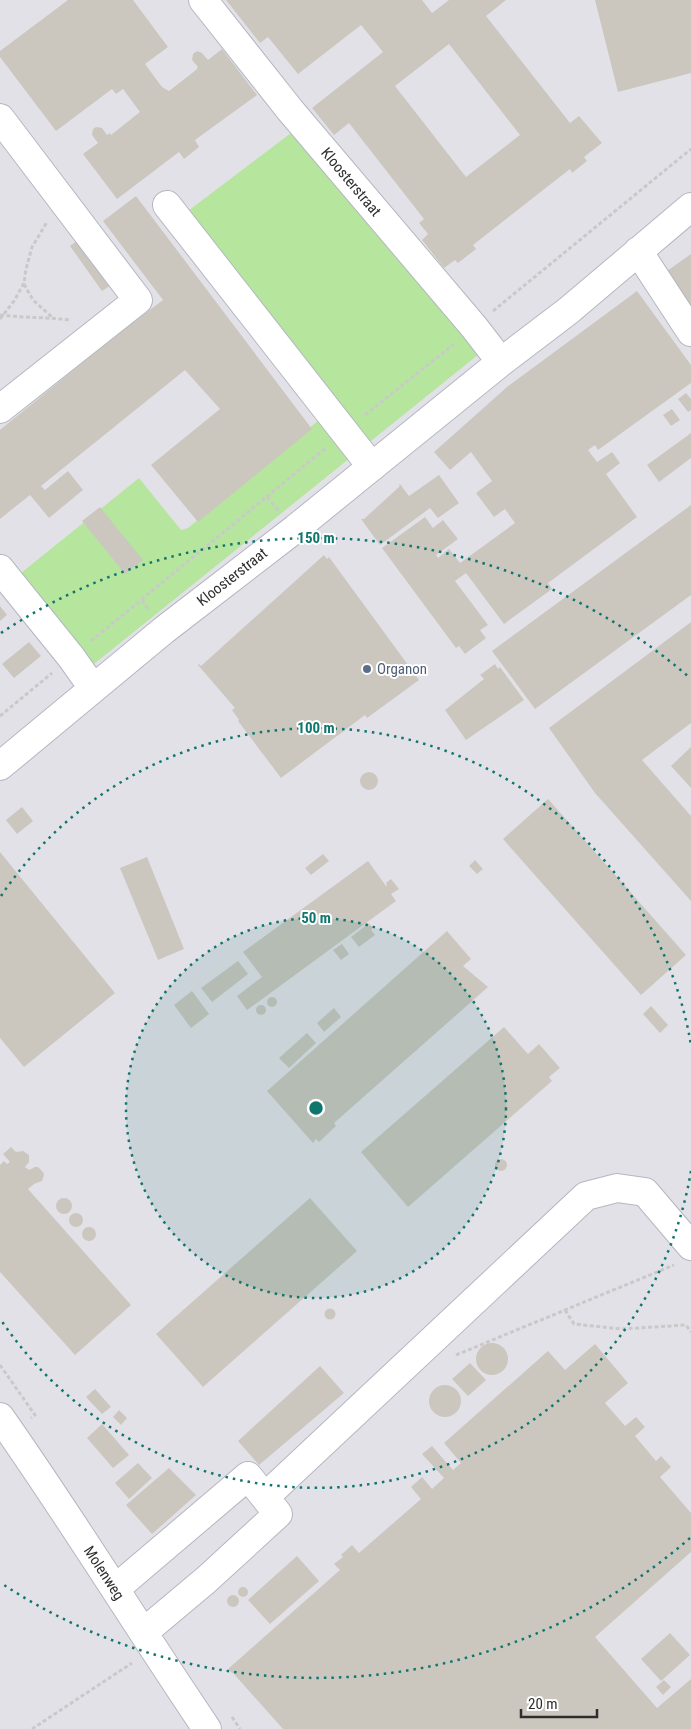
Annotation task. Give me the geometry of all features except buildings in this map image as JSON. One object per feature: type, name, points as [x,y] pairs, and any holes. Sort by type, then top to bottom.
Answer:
[{"type":"street","name":"Kloosterstraat","points":[[203,0],[290,110],[474,327],[501,362]]},
{"type":"street","points":[[0,118],[138,300],[0,409]]},
{"type":"street","points":[[167,205],[372,467]]},
{"type":"street","name":"Kloosterstraat","points":[[0,766],[164,630],[568,311],[691,207]]},
{"type":"street","points":[[638,252],[691,332]]},
{"type":"street","points":[[0,569],[71,657],[93,688]]},
{"type":"street","points":[[265,1497],[586,1196],[616,1188],[645,1192],[686,1254]]},
{"type":"street","name":"Molenweg","points":[[0,1417],[45,1481],[207,1729]]},
{"type":"street","points":[[114,1588],[248,1476],[278,1514],[206,1580],[149,1640]]},
{"type":"path","points":[[0,319],[24,283],[32,247],[47,222],[64,203]]},
{"type":"path","points":[[24,283],[33,300],[53,318]]},
{"type":"path","points":[[2,316],[53,318],[85,322],[96,333]]},
{"type":"path","points":[[434,1338],[452,1357],[565,1310],[686,1254]]},
{"type":"path","points":[[565,1310],[574,1324],[621,1329],[686,1325],[691,1332]]},
{"type":"path","points":[[32,1729],[149,1640]]},
{"type":"shaded area","points":[[0,0],[691,0],[691,1729],[0,1729]]},
{"type":"green space","points":[[291,133],[299,133],[484,350],[366,445],[188,211]]},
{"type":"green space","points":[[319,420],[350,458],[94,664],[21,573],[139,478],[181,530],[188,528]]},
{"type":"place","name":"Organon","points":[[367,669]]}]
